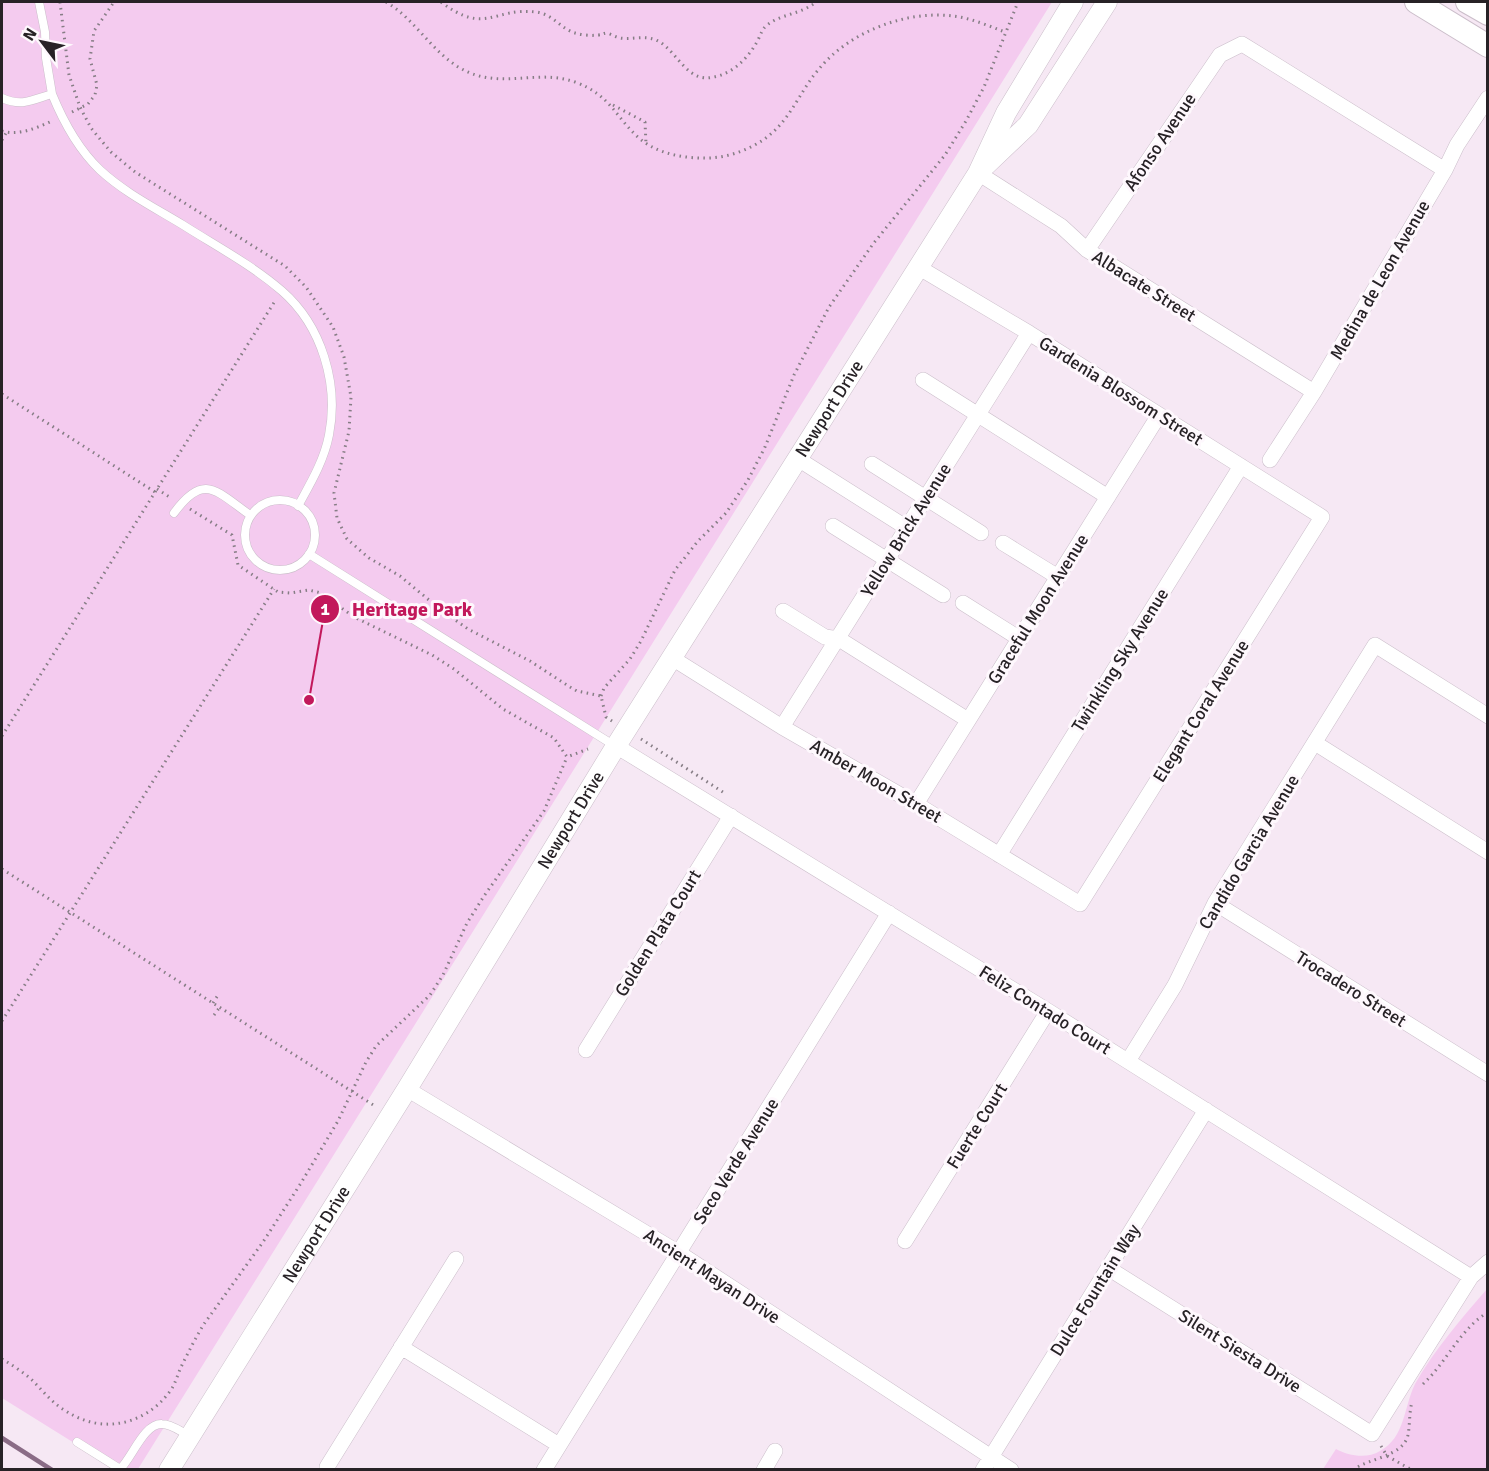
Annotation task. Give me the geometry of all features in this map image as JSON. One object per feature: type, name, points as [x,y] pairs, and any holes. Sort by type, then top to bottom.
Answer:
[{"type":"main road","points":[[1416,2],[1488,46]]},
{"type":"main road","points":[[1467,2],[1488,14]]},
{"type":"street","name":"Newport Drive","points":[[169,1470],[407,1089],[621,738],[978,173],[1006,114],[1073,2]]},
{"type":"street","name":"Newport Drive","points":[[978,173],[1028,125],[1107,2]]},
{"type":"street","name":"Afonso Avenue","points":[[1087,250],[1220,55],[1242,44],[1445,170]]},
{"type":"street","name":"Medina de Leon Avenue","points":[[1270,460],[1314,392],[1445,170],[1457,145],[1488,98]]},
{"type":"street","name":"Albacate Street","points":[[978,173],[1061,226],[1087,250],[1314,392]]},
{"type":"street","name":"Gardenia Blossom Street","points":[[918,267],[1029,333],[1322,517]]},
{"type":"street","name":"Yellow Brick Avenue","points":[[782,727],[1029,333]]},
{"type":"street","points":[[923,380],[1108,496]]},
{"type":"street","name":"Graceful Moon Avenue","points":[[916,804],[1159,415]]},
{"type":"street","points":[[798,459],[907,528]]},
{"type":"street","points":[[872,464],[981,532]]},
{"type":"street","name":"Twinkling Sky Avenue","points":[[999,855],[1240,466]]},
{"type":"street","name":"Elegant Coral Avenue","points":[[1080,904],[1322,517]]},
{"type":"street","points":[[833,526],[943,595]]},
{"type":"street","points":[[1003,543],[1058,577]]},
{"type":"street","points":[[963,603],[1020,639]]},
{"type":"street","points":[[783,611],[825,637],[839,639],[968,720]]},
{"type":"street","name":"Candido Garcia Avenue","points":[[1128,1061],[1175,985],[1215,903],[1375,645],[1488,716]]},
{"type":"street","name":"Amber Moon Street","points":[[672,658],[782,727],[916,804],[1080,904]]},
{"type":"street","name":"Feliz Contado Court","points":[[621,738],[731,816],[1048,1011],[1471,1277]]},
{"type":"street","points":[[1315,744],[1488,852]]},
{"type":"street","name":"Golden Plata Court","points":[[586,1050],[731,816]]},
{"type":"street","name":"Trocadero Street","points":[[1215,903],[1488,1074]]},
{"type":"street","name":"Seco Verde Avenue","points":[[544,1470],[889,914]]},
{"type":"street","name":"Fuerte Court","points":[[905,1241],[1048,1011]]},
{"type":"street","name":"Ancient Mayan Drive","points":[[407,1089],[679,1253],[987,1463],[1011,1470]]},
{"type":"street","name":"Dulce Fountain Way","points":[[987,1463],[1206,1110]]},
{"type":"street","points":[[327,1467],[456,1259]]},
{"type":"street","points":[[1471,1277],[1488,1262]]},
{"type":"street","name":"Silent Siesta Drive","points":[[1108,1268],[1372,1434],[1471,1277]]},
{"type":"street","points":[[401,1347],[559,1445]]},
{"type":"street","points":[[764,1470],[775,1451]]},
{"type":"lane","points":[[39,2],[52,94],[61,117],[80,147],[121,187],[244,263],[281,290],[296,306],[320,342],[329,370],[332,404],[329,436],[317,470],[298,506]]},
{"type":"lane","points":[[2,98],[22,104],[52,94]]},
{"type":"lane","points":[[174,513],[196,489],[211,490],[250,515]]},
{"type":"lane","points":[[280,500],[298,506],[310,517],[314,528],[314,540],[304,561],[282,570],[271,569],[252,557],[244,537],[250,515],[258,507],[268,502],[280,500]]},
{"type":"lane","points":[[309,554],[621,738]]},
{"type":"lane","points":[[76,1442],[120,1469],[142,1438],[155,1425],[171,1426],[190,1436]]},
{"type":"path","points":[[60,2],[69,75],[80,107],[91,128],[100,139],[125,164],[285,266],[306,287],[333,327],[344,357],[351,398],[350,431],[334,493],[337,518],[347,539],[369,558],[400,576],[447,615],[468,629],[530,661],[577,691],[601,696]]},
{"type":"path","points":[[70,112],[88,104],[95,95],[97,85],[90,59],[94,31],[114,2]]},
{"type":"path","points":[[386,2],[409,18],[445,58],[463,69],[495,80],[557,77],[576,82],[645,122],[646,144]]},
{"type":"path","points":[[441,2],[455,12],[484,20],[521,11],[539,12],[557,21],[573,33],[599,35],[606,33],[619,38],[655,39],[669,49],[684,68],[703,78],[713,78],[730,70],[747,57],[764,27],[770,22],[806,10],[816,2]]},
{"type":"path","points":[[730,796],[621,738],[606,717],[601,696],[604,688],[630,659],[641,641],[675,570],[698,541],[726,513],[748,480],[765,447],[794,375],[829,307],[873,244],[945,155],[966,121],[984,87],[1018,2]]},
{"type":"path","points":[[611,104],[637,136],[661,152],[703,158],[723,156],[745,149],[764,139],[780,126],[820,67],[841,48],[865,34],[898,20],[926,15],[954,16],[1005,32]]},
{"type":"path","points":[[2,140],[4,132],[34,129],[53,121]]},
{"type":"path","points":[[2,735],[275,301]]},
{"type":"path","points":[[2,394],[232,535],[238,566],[278,592],[309,590],[321,594],[354,617],[432,655],[454,669],[503,709],[554,738],[567,757]]},
{"type":"path","points":[[2,1021],[274,589]]},
{"type":"path","points":[[2,1359],[32,1380],[55,1404],[82,1420],[100,1425],[112,1425],[146,1414],[162,1401],[171,1389],[196,1336],[283,1212],[338,1121],[376,1046],[430,995],[443,975],[467,923],[544,811],[567,757],[588,749]]},
{"type":"path","points":[[2,869],[375,1106]]},
{"type":"path","points":[[213,1003],[218,995]]},
{"type":"path","points":[[214,1015],[220,1007]]},
{"type":"path","points":[[1420,1387],[1437,1371],[1468,1328],[1488,1312]]},
{"type":"path","points":[[1353,1470],[1358,1465],[1387,1456],[1405,1443],[1408,1437],[1408,1416],[1413,1397]]},
{"type":"path","points":[[1387,1456],[1412,1470]]},
{"type":"shaded area","points":[[2,2],[1052,2],[138,1469],[116,1469],[2,1398]]},
{"type":"shaded area","points":[[1487,1289],[1487,1469],[1323,1469],[1336,1449],[1352,1455],[1364,1456],[1380,1451],[1388,1445],[1399,1430],[1411,1393],[1423,1371]]},
{"type":"waterway","points":[[2,1438],[52,1470]]},
{"type":"place","name":"Heritage Park","points":[[309,700]]}]
